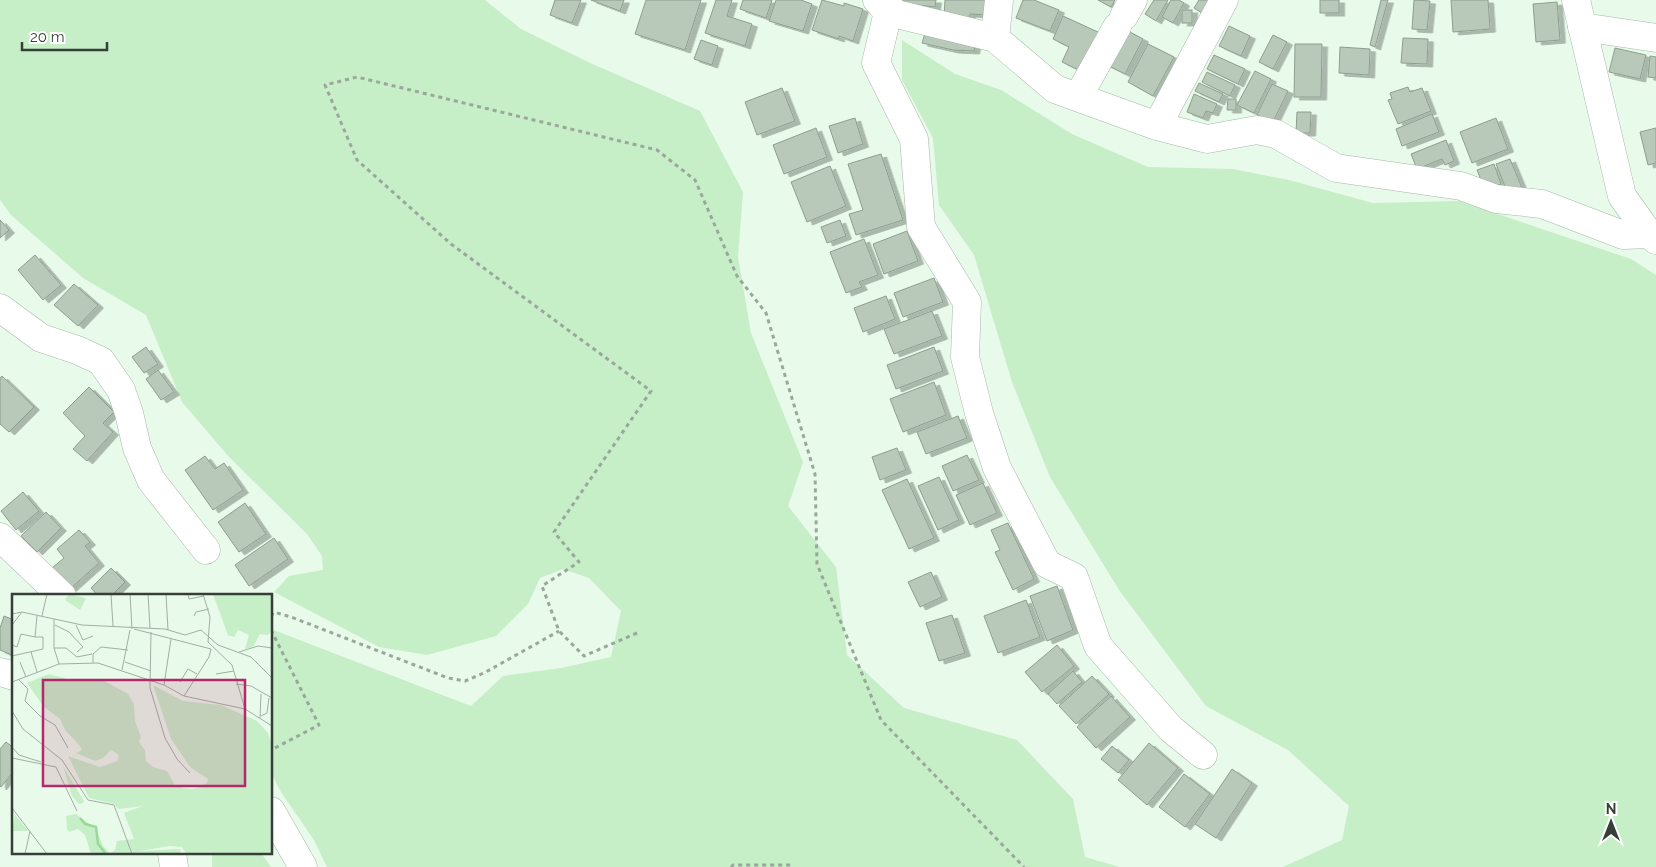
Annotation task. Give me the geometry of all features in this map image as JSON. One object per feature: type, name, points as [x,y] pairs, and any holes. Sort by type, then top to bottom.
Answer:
[{"type":"street","points":[[994,38],[999,0]]},
{"type":"street","points":[[1157,126],[1224,0]]},
{"type":"street","points":[[1576,0],[1622,196],[1653,237]]},
{"type":"street","points":[[1203,755],[1171,729],[1098,646],[1074,577],[1047,564],[997,468],[979,413],[965,357],[967,302],[921,226],[914,139],[876,63],[884,4],[994,38],[1056,89],[1157,126],[1207,139],[1257,130],[1276,134],[1336,168],[1461,186],[1496,199],[1542,204],[1623,235],[1653,237]]},
{"type":"street","points":[[1078,97],[1125,14]]},
{"type":"street","points":[[1582,27],[1656,38]]},
{"type":"street","points":[[0,308],[41,338],[77,350],[101,361],[121,390],[138,448],[151,480],[206,550]]},
{"type":"street","points":[[0,537],[60,594]]},
{"type":"street","points":[[272,813],[303,867]]},
{"type":"street","points":[[172,854],[174,867]]},
{"type":"path","points":[[637,633],[584,656],[559,631],[542,586],[579,562],[554,532],[651,391],[451,244],[357,160],[325,85],[357,77],[657,150],[695,180],[737,276],[766,313],[815,474],[817,564],[881,720],[1024,867]]},
{"type":"path","points":[[272,615],[274,612],[291,617],[448,678],[465,681],[484,673],[559,631]]},
{"type":"path","points":[[272,632],[319,725],[272,749]]},
{"type":"path","points":[[730,867],[733,865],[791,865],[792,867]]},
{"type":"green space","points":[[0,0],[485,0],[521,29],[588,62],[700,111],[743,192],[738,257],[751,333],[803,462],[788,506],[836,567],[847,655],[904,708],[1017,740],[1073,799],[1085,857],[1120,867],[327,867],[314,840],[281,792],[272,775],[272,629],[471,706],[503,676],[561,668],[611,657],[621,611],[589,578],[563,569],[540,578],[528,604],[496,636],[427,655],[379,647],[274,592],[289,576],[323,570],[322,556],[307,534],[229,457],[182,402],[146,315],[83,278],[11,215],[0,200]]},
{"type":"green space","points":[[902,40],[955,74],[1001,90],[1072,134],[1148,167],[1233,169],[1289,180],[1373,203],[1459,201],[1631,259],[1656,275],[1656,867],[1283,867],[1342,840],[1349,806],[1288,750],[1206,706],[1119,590],[1050,477],[1012,382],[974,255],[939,205],[933,138],[902,80]]},
{"type":"green space","points":[[212,854],[262,854],[271,867],[212,867]]},
{"type":"building","points":[[555,0],[581,0],[572,23],[550,15]]},
{"type":"building","points":[[591,0],[624,0],[620,11]]},
{"type":"building","points":[[646,0],[701,0],[685,50],[635,34]]},
{"type":"building","points":[[716,0],[732,0],[727,16],[752,24],[745,46],[705,33]]},
{"type":"building","points":[[743,0],[772,0],[766,18],[740,9]]},
{"type":"building","points":[[776,0],[801,0],[812,4],[803,31],[769,21]]},
{"type":"building","points":[[822,0],[844,6],[844,3],[863,9],[853,41],[839,36],[839,39],[812,30]]},
{"type":"building","points":[[901,0],[936,0],[935,7],[901,3]]},
{"type":"building","points":[[945,0],[990,0],[988,15],[970,14],[969,20],[944,17]]},
{"type":"building","points":[[1023,0],[1034,0],[1059,10],[1050,31],[1016,18]]},
{"type":"building","points":[[1098,0],[1115,0],[1111,7]]},
{"type":"building","points":[[1154,0],[1168,0],[1156,21],[1145,14]]},
{"type":"building","points":[[1171,0],[1179,0],[1184,3],[1173,23],[1162,17]]},
{"type":"building","points":[[1199,0],[1211,0],[1205,15],[1194,8]]},
{"type":"building","points":[[1320,0],[1339,0],[1339,13],[1320,13]]},
{"type":"building","points":[[1381,0],[1388,0],[1375,47],[1370,45]]},
{"type":"building","points":[[1414,0],[1430,1],[1427,30],[1412,29]]},
{"type":"building","points":[[1451,0],[1488,0],[1490,29],[1453,32]]},
{"type":"building","points":[[1557,2],[1560,40],[1536,42],[1533,4]]},
{"type":"building","points":[[1182,10],[1192,10],[1192,23],[1182,23]]},
{"type":"building","points":[[1063,16],[1100,33],[1083,72],[1062,62],[1069,47],[1053,39]]},
{"type":"building","points":[[1229,26],[1250,36],[1241,56],[1219,46]]},
{"type":"building","points":[[1124,29],[1143,39],[1125,74],[1105,64]]},
{"type":"building","points":[[926,30],[976,41],[974,51],[953,50],[922,43]]},
{"type":"building","points":[[1273,35],[1287,42],[1273,69],[1259,62]]},
{"type":"building","points":[[1403,38],[1428,39],[1427,64],[1401,63]]},
{"type":"building","points":[[701,40],[718,46],[712,65],[694,59]]},
{"type":"building","points":[[1148,44],[1174,57],[1153,96],[1128,82]]},
{"type":"building","points":[[1295,44],[1322,44],[1321,97],[1294,97]]},
{"type":"building","points":[[1340,47],[1370,49],[1369,75],[1339,73]]},
{"type":"building","points":[[1615,48],[1646,55],[1640,79],[1609,72]]},
{"type":"building","points":[[1214,55],[1245,69],[1238,84],[1207,69]]},
{"type":"building","points":[[1650,56],[1656,57],[1656,78],[1648,77]]},
{"type":"building","points":[[1255,71],[1271,79],[1254,113],[1237,105]]},
{"type":"building","points":[[1207,72],[1235,85],[1230,96],[1202,82]]},
{"type":"building","points":[[1199,83],[1223,94],[1219,102],[1195,91]]},
{"type":"building","points":[[1272,84],[1288,91],[1273,122],[1257,115]]},
{"type":"building","points":[[1408,87],[1410,92],[1422,88],[1431,111],[1398,124],[1388,100],[1392,99],[1390,93]]},
{"type":"building","points":[[782,88],[795,121],[757,135],[745,102]]},
{"type":"building","points":[[1194,94],[1217,104],[1213,113],[1206,111],[1203,118],[1187,112]]},
{"type":"building","points":[[1228,99],[1236,99],[1236,110],[1227,110]]},
{"type":"building","points":[[1297,112],[1311,112],[1310,133],[1296,133]]},
{"type":"building","points":[[1432,114],[1439,132],[1402,146],[1396,129]]},
{"type":"building","points":[[855,118],[863,144],[838,153],[829,126]]},
{"type":"building","points":[[1496,118],[1508,149],[1472,163],[1460,132]]},
{"type":"building","points":[[816,128],[827,157],[784,174],[773,145]]},
{"type":"building","points":[[1656,128],[1656,163],[1648,165],[1640,132]]},
{"type":"building","points":[[1446,140],[1454,161],[1445,165],[1442,159],[1417,169],[1411,154]]},
{"type":"building","points":[[881,154],[903,220],[856,235],[849,214],[863,210],[848,164]]},
{"type":"building","points":[[1510,159],[1522,188],[1508,194],[1496,164]]},
{"type":"building","points":[[1494,164],[1501,184],[1485,190],[1477,170]]},
{"type":"building","points":[[830,166],[846,206],[807,222],[791,182]]},
{"type":"building","points":[[0,220],[9,230],[0,238]]},
{"type":"building","points":[[840,220],[846,236],[827,243],[821,227]]},
{"type":"building","points":[[907,231],[918,261],[884,274],[873,244]]},
{"type":"building","points":[[864,239],[878,275],[859,282],[862,287],[846,293],[830,252]]},
{"type":"building","points":[[35,255],[61,285],[43,300],[18,270]]},
{"type":"building","points":[[934,278],[943,302],[903,317],[894,293]]},
{"type":"building","points":[[74,284],[98,305],[78,326],[54,305]]},
{"type":"building","points":[[886,296],[895,319],[863,332],[854,308]]},
{"type":"building","points":[[932,311],[942,336],[894,354],[884,329]]},
{"type":"building","points":[[146,347],[158,364],[144,373],[132,357]]},
{"type":"building","points":[[934,347],[943,371],[896,389],[887,365]]},
{"type":"building","points":[[158,370],[174,392],[161,400],[146,379]]},
{"type":"building","points":[[2,376],[34,407],[9,432],[0,424],[0,378]]},
{"type":"building","points":[[934,382],[946,415],[903,432],[890,399]]},
{"type":"building","points":[[89,387],[114,412],[103,423],[113,432],[87,461],[73,449],[85,436],[63,413]]},
{"type":"building","points":[[958,416],[967,438],[926,454],[917,432]]},
{"type":"building","points":[[897,448],[906,470],[880,480],[872,457]]},
{"type":"building","points":[[967,455],[979,480],[953,491],[942,466]]},
{"type":"building","points":[[205,456],[215,469],[224,463],[243,490],[213,510],[185,470]]},
{"type":"building","points":[[939,477],[959,520],[938,530],[918,486]]},
{"type":"building","points":[[907,479],[934,538],[909,549],[882,490]]},
{"type":"building","points":[[983,483],[997,513],[970,525],[956,495]]},
{"type":"building","points":[[23,492],[39,511],[16,530],[1,511]]},
{"type":"building","points":[[245,503],[266,534],[239,552],[218,522]]},
{"type":"building","points":[[46,512],[61,528],[37,552],[21,536]]},
{"type":"building","points":[[1008,523],[1034,579],[1013,590],[995,552],[1000,550],[991,530]]},
{"type":"building","points":[[79,530],[90,542],[85,546],[99,563],[70,589],[52,568],[64,558],[57,549]]},
{"type":"building","points":[[274,538],[288,559],[249,586],[235,565]]},
{"type":"building","points":[[111,568],[125,582],[113,594],[96,594],[91,588]]},
{"type":"building","points":[[931,572],[942,597],[920,607],[908,582]]},
{"type":"building","points":[[1057,586],[1073,630],[1047,641],[1030,596]]},
{"type":"building","points":[[1026,600],[1040,637],[998,653],[984,616]]},
{"type":"building","points":[[952,615],[965,653],[939,661],[926,623]]},
{"type":"building","points":[[4,616],[12,619],[12,655],[0,650],[0,628]]},
{"type":"building","points":[[1057,645],[1074,666],[1042,692],[1025,672]]},
{"type":"building","points":[[1073,671],[1082,682],[1057,704],[1048,694]]},
{"type":"building","points":[[1092,676],[1109,694],[1076,724],[1059,706]]},
{"type":"building","points":[[1111,696],[1130,717],[1096,748],[1077,727]]},
{"type":"building","points":[[6,742],[12,746],[12,773],[1,787],[0,786],[0,749]]},
{"type":"building","points":[[1149,743],[1178,768],[1147,805],[1118,780]]},
{"type":"building","points":[[1112,746],[1129,760],[1118,773],[1101,759]]},
{"type":"building","points":[[1232,769],[1252,783],[1216,838],[1195,824]]},
{"type":"building","points":[[1184,774],[1210,794],[1185,827],[1159,807]]}]
